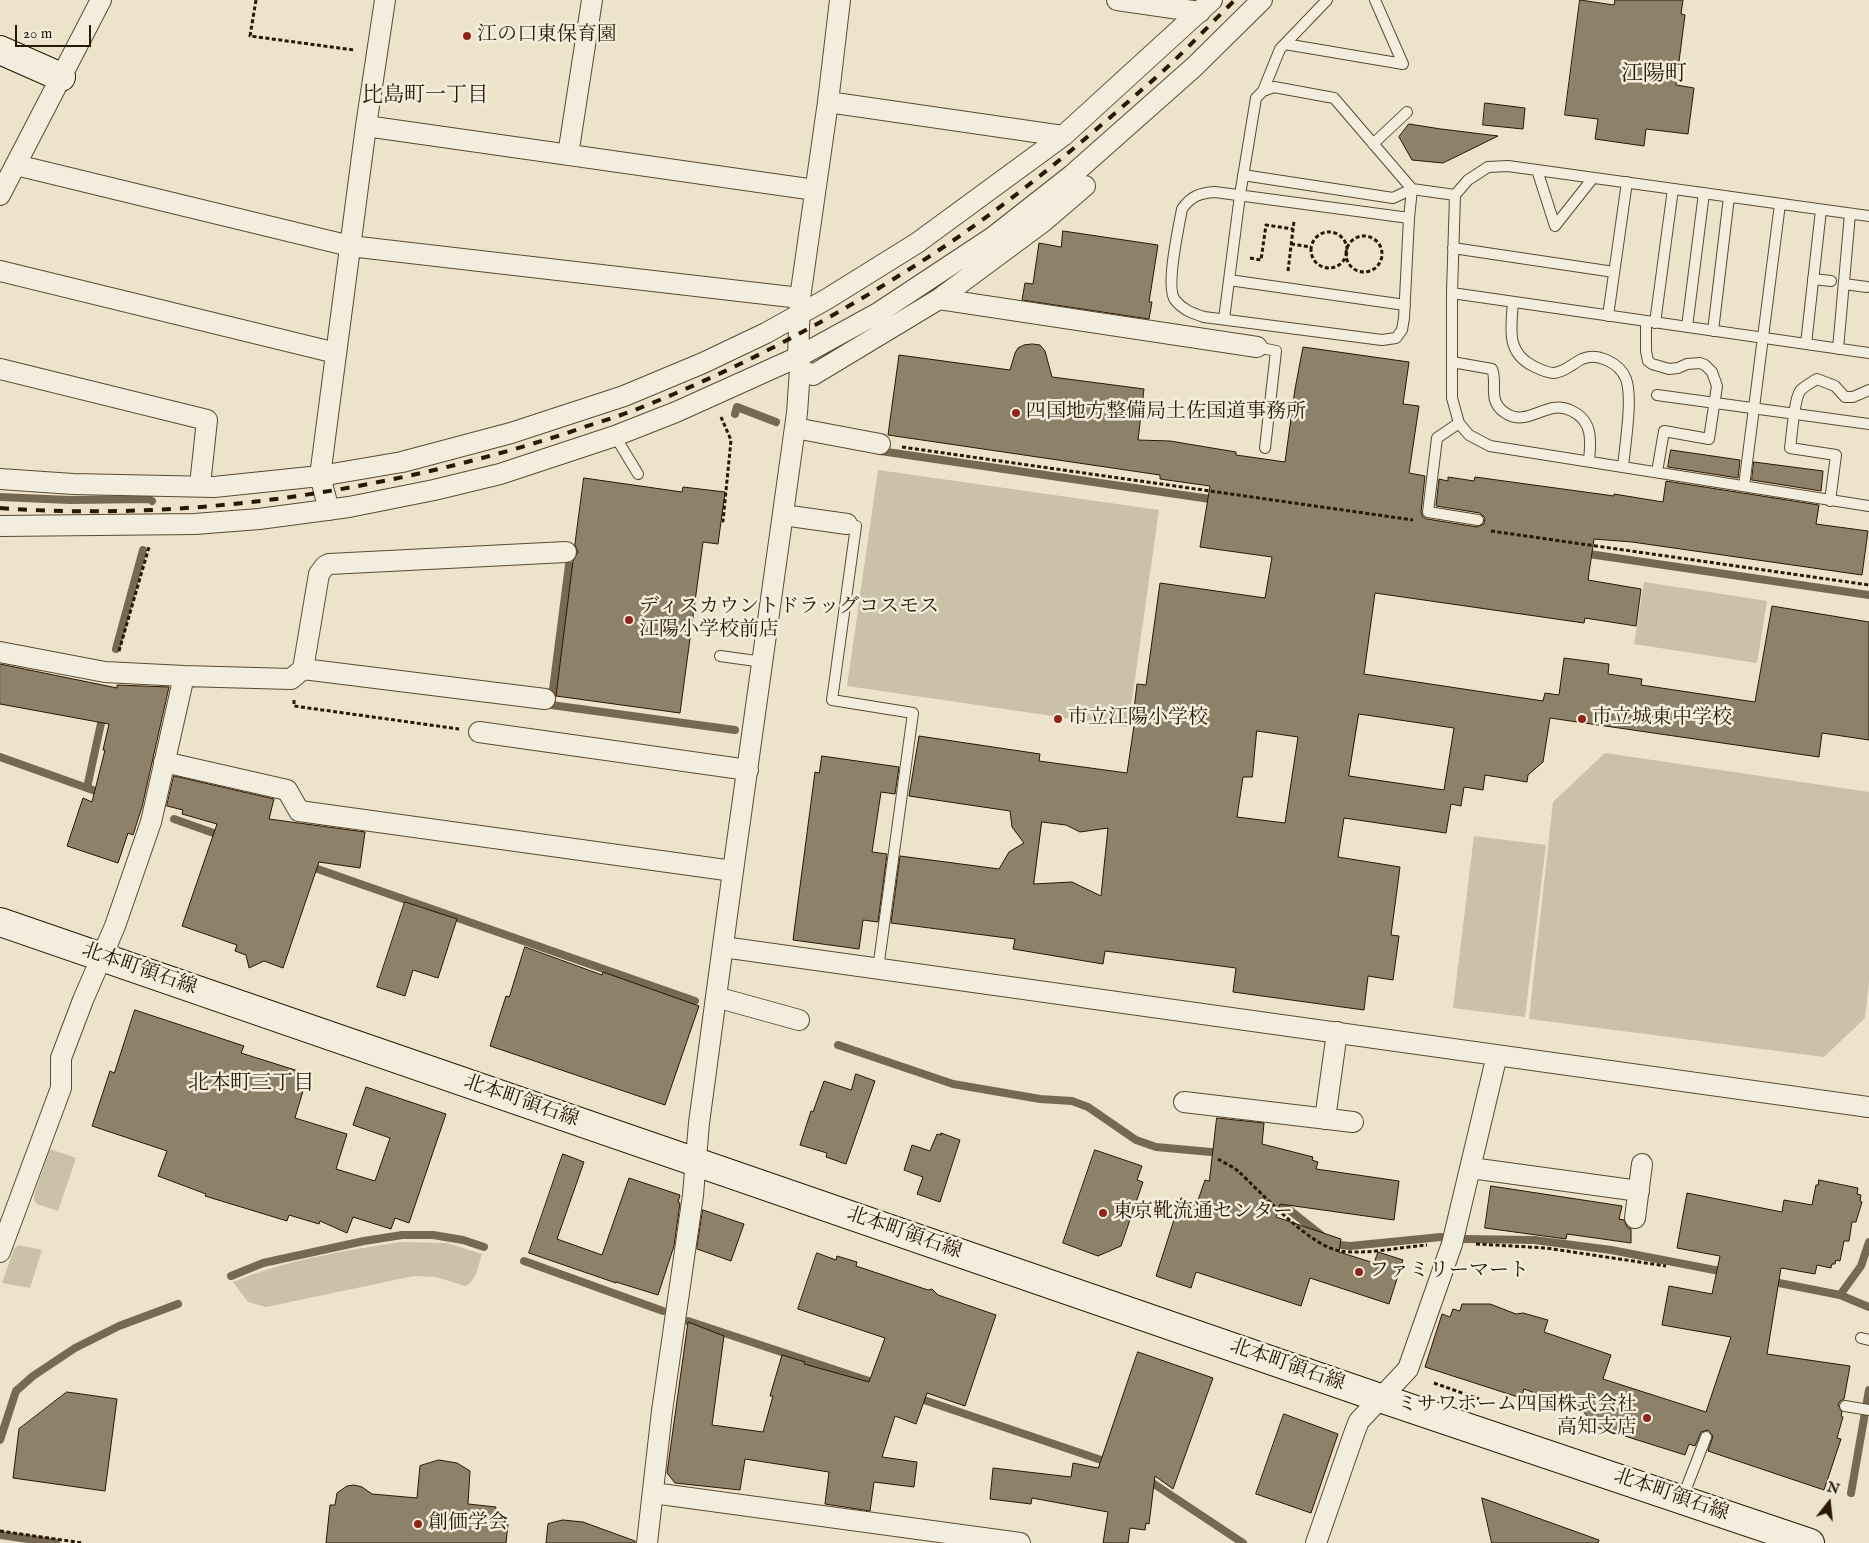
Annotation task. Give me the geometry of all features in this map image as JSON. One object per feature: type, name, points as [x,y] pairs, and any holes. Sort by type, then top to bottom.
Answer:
[{"type":"main road","points":[[0,50],[61,77]]},
{"type":"main road","name":"北本町領石線","points":[[0,922],[1802,1542]]},
{"type":"street","points":[[0,194],[102,0]]},
{"type":"street","points":[[329,510],[320,476],[366,126],[386,0]]},
{"type":"street","points":[[568,155],[592,0]]},
{"type":"street","points":[[647,1543],[662,1411],[693,1195],[695,1162],[716,997],[795,428],[800,306],[840,0]]},
{"type":"street","points":[[1117,0],[1206,6]]},
{"type":"street","points":[[0,526],[195,524],[259,520],[329,510],[434,490],[500,474],[616,436],[799,363],[878,314],[992,237],[1072,175],[1194,66],[1262,0]]},
{"type":"street","points":[[0,479],[73,484],[200,485],[214,487],[320,476],[402,462],[511,433],[624,396],[703,363],[766,333],[800,306],[827,298],[917,243],[1063,136],[1206,6]]},
{"type":"street","points":[[828,102],[1063,136]]},
{"type":"street","points":[[366,126],[815,190]]},
{"type":"street","points":[[16,165],[350,246],[800,306]]},
{"type":"street","points":[[799,363],[813,375],[940,299],[1043,222],[1085,186]]},
{"type":"street","points":[[0,271],[336,353]]},
{"type":"street","points":[[940,299],[1257,347]]},
{"type":"street","points":[[0,369],[207,420],[200,485]]},
{"type":"street","points":[[795,428],[880,444]]},
{"type":"street","points":[[783,515],[847,524]]},
{"type":"street","points":[[297,674],[319,574],[329,564],[566,552]]},
{"type":"street","points":[[0,652],[105,672],[184,676],[297,674],[544,699]]},
{"type":"street","points":[[0,1252],[60,1088],[61,1058],[115,926],[151,822],[184,676]]},
{"type":"street","points":[[479,732],[748,770]]},
{"type":"street","points":[[164,762],[287,790],[299,811],[733,871]]},
{"type":"street","points":[[723,947],[1869,1107]]},
{"type":"street","points":[[716,997],[799,1020]]},
{"type":"street","points":[[1325,1119],[1337,1032]]},
{"type":"street","points":[[1316,1543],[1359,1422],[1408,1369],[1452,1244],[1497,1055]]},
{"type":"street","points":[[1184,1102],[1353,1122]]},
{"type":"street","points":[[1635,1218],[1642,1164]]},
{"type":"street","points":[[1471,1168],[1639,1191]]},
{"type":"street","points":[[653,1493],[1020,1543]]},
{"type":"lane","points":[[1224,319],[1240,195],[1256,98],[1263,91],[1280,49],[1328,0]]},
{"type":"lane","points":[[1285,44],[1403,64],[1375,0]]},
{"type":"lane","points":[[1263,91],[1274,87],[1334,98],[1412,190],[1408,218],[1405,305],[1402,330],[1396,338],[1382,340],[1224,319],[1186,311],[1173,298],[1170,282],[1182,209],[1189,199],[1202,193],[1215,192],[1240,195],[1408,218]]},
{"type":"lane","points":[[1373,144],[1407,112]]},
{"type":"lane","points":[[1869,216],[1508,166],[1488,167],[1468,180],[1455,195],[1452,293],[1452,398],[1459,423],[1469,435],[1490,446],[1869,506]]},
{"type":"lane","points":[[1538,170],[1555,226],[1594,178]]},
{"type":"lane","points":[[1243,175],[1393,198],[1412,190],[1455,195]]},
{"type":"lane","points":[[1608,316],[1627,182]]},
{"type":"lane","points":[[1656,472],[1664,431],[1709,439],[1717,386],[1712,372],[1705,365],[1694,363],[1669,370],[1648,361],[1646,351],[1673,189]]},
{"type":"lane","points":[[1687,327],[1704,193]]},
{"type":"lane","points":[[1713,331],[1729,197]]},
{"type":"lane","points":[[1744,486],[1780,204]]},
{"type":"lane","points":[[1806,344],[1821,210]]},
{"type":"lane","points":[[1838,349],[1850,214]]},
{"type":"lane","points":[[1453,248],[1614,272]]},
{"type":"lane","points":[[1813,279],[1831,281]]},
{"type":"lane","points":[[1229,280],[1405,305]]},
{"type":"lane","points":[[1844,284],[1867,287]]},
{"type":"lane","points":[[1452,293],[1869,353]]},
{"type":"lane","points":[[1513,302],[1511,329],[1514,350],[1521,360],[1541,370],[1553,373],[1564,370],[1583,358],[1599,357],[1614,364],[1626,378],[1629,391],[1622,467]]},
{"type":"lane","points":[[1257,347],[1276,351],[1265,448]]},
{"type":"lane","points":[[1452,362],[1492,369],[1494,373],[1493,390],[1496,402],[1504,412],[1517,417],[1530,416],[1552,408],[1566,408],[1579,414],[1589,428],[1589,461]]},
{"type":"lane","points":[[1830,501],[1836,455],[1790,448],[1800,392],[1808,384],[1817,380],[1834,386],[1845,397],[1852,397],[1869,390]]},
{"type":"lane","points":[[1657,395],[1869,424]]},
{"type":"lane","points":[[1459,423],[1436,438],[1428,512],[1481,525]]},
{"type":"lane","points":[[616,436],[638,474]]},
{"type":"lane","points":[[847,524],[856,526],[832,700],[913,713],[878,969]]},
{"type":"lane","points":[[720,656],[763,662]]},
{"type":"lane","points":[[1845,1406],[1869,1410]]},
{"type":"lane","points":[[1682,1500],[1706,1437]]},
{"type":"path","points":[[256,0],[250,36],[377,53]]},
{"type":"path","points":[[1286,288],[1296,203]]},
{"type":"path","points":[[1232,256],[1261,260],[1266,225],[1293,229]]},
{"type":"path","points":[[1346,252],[1342,262],[1332,267],[1326,267],[1321,266],[1313,258],[1311,247],[1317,236],[1328,232],[1340,235],[1346,245],[1346,252],[1348,261],[1351,266],[1361,271],[1372,270],[1377,267],[1382,257],[1380,245],[1365,236],[1354,240],[1346,252]]},
{"type":"path","points":[[1291,244],[1311,247]]},
{"type":"path","points":[[720,414],[731,440],[722,521]]},
{"type":"path","points":[[880,444],[1414,520]]},
{"type":"path","points":[[1481,525],[1869,585]]},
{"type":"path","points":[[114,672],[150,542]]},
{"type":"path","points":[[297,674],[294,706],[479,732]]},
{"type":"path","points":[[1434,1383],[1479,1399]]},
{"type":"path","points":[[0,1532],[83,1543]]},
{"type":"shaded area","points":[[878,470],[1159,510],[1128,727],[847,686]]},
{"type":"shaded area","points":[[1644,582],[1767,601],[1757,663],[1634,644]]},
{"type":"shaded area","points":[[1605,753],[1869,792],[1869,981],[1865,1018],[1824,1057],[1529,1019],[1553,802]]},
{"type":"shaded area","points":[[1474,836],[1546,845],[1525,1017],[1453,1008]]},
{"type":"shaded area","points":[[50,1149],[76,1158],[58,1211],[37,1204],[34,1200]]},
{"type":"shaded area","points":[[400,1242],[447,1243],[482,1254],[475,1277],[465,1286],[436,1277],[414,1276],[266,1307],[248,1302],[233,1282],[294,1262]]},
{"type":"shaded area","points":[[18,1245],[42,1250],[30,1288],[2,1283],[14,1249]]},
{"type":"building","points":[[1580,0],[1614,5],[1615,0],[1683,0],[1681,14],[1685,15],[1676,85],[1694,88],[1688,134],[1646,129],[1644,146],[1595,139],[1598,119],[1565,115]]},
{"type":"building","points":[[1485,103],[1525,108],[1523,129],[1483,125]]},
{"type":"building","points":[[1409,124],[1498,136],[1443,163],[1412,160],[1399,137]]},
{"type":"building","points":[[1063,231],[1158,245],[1149,302],[1152,302],[1149,319],[1022,300],[1025,283],[1033,284],[1039,243],[1061,247]]},
{"type":"building","points":[[1024,345],[1040,345],[1045,351],[1052,377],[1144,389],[1138,440],[1170,441],[1236,452],[1236,455],[1285,462],[1303,347],[1409,362],[1403,404],[1419,406],[1409,473],[1425,476],[1421,512],[1423,517],[1427,519],[1477,527],[1484,524],[1485,518],[1480,513],[1436,506],[1439,479],[1448,481],[1448,477],[1474,481],[1475,477],[1663,502],[1666,481],[1819,505],[1816,524],[1868,531],[1862,575],[1632,542],[1594,539],[1588,580],[1641,589],[1636,626],[1585,618],[1584,623],[1375,593],[1364,674],[1543,701],[1545,693],[1559,695],[1564,658],[1609,664],[1608,674],[1642,679],[1641,685],[1755,702],[1772,606],[1869,622],[1869,740],[1822,733],[1819,757],[1550,718],[1543,762],[1528,775],[1527,782],[1485,775],[1483,790],[1464,787],[1461,806],[1451,804],[1446,833],[1344,818],[1338,857],[1400,867],[1391,935],[1399,936],[1393,980],[1368,976],[1364,1010],[1233,992],[1236,968],[1105,951],[1103,964],[1013,949],[1015,939],[891,923],[900,856],[999,869],[1009,852],[1024,843],[1012,827],[1010,811],[909,796],[919,736],[1040,754],[1039,761],[1127,773],[1135,719],[1133,718],[1137,684],[1146,685],[1160,583],[1265,598],[1272,557],[1200,547],[1210,486],[1160,479],[1160,475],[888,435],[899,355],[1010,370],[1015,353],[1018,348]],"holes":[[[1359,714],[1454,728],[1444,790],[1349,776]],[[1257,731],[1298,737],[1285,823],[1237,817],[1243,777],[1252,777]],[[1042,822],[1066,825],[1080,832],[1108,828],[1101,896],[1072,882],[1034,884]]]},
{"type":"building","points":[[1671,450],[1740,460],[1738,478],[1668,467]]},
{"type":"building","points":[[1754,462],[1823,471],[1821,491],[1752,480]]},
{"type":"building","name":"ディスカウントドラッグコスモス 江陽小学校前店","points":[[584,478],[682,492],[683,487],[725,492],[718,544],[703,542],[680,713],[556,696],[573,561],[578,552],[575,545]]},
{"type":"building","points":[[0,664],[117,688],[117,685],[169,687],[142,807],[133,835],[128,833],[118,863],[67,846],[83,798],[92,802],[105,750],[103,750],[109,724],[0,704]]},
{"type":"building","points":[[822,756],[899,767],[895,794],[881,792],[872,852],[887,854],[878,922],[863,920],[859,949],[793,940],[815,772],[819,773]]},
{"type":"building","points":[[174,776],[274,799],[269,819],[365,832],[360,868],[319,862],[283,968],[264,961],[249,968],[246,955],[235,951],[237,945],[182,926],[217,824],[182,814],[183,810],[167,806]]},
{"type":"building","points":[[405,902],[457,919],[438,978],[413,970],[405,996],[377,987]]},
{"type":"building","points":[[525,947],[602,975],[603,972],[699,1006],[665,1105],[490,1046],[506,996],[509,997]]},
{"type":"building","points":[[135,1010],[244,1046],[241,1053],[308,1074],[295,1118],[347,1134],[336,1169],[375,1181],[390,1138],[353,1125],[366,1087],[446,1114],[409,1223],[395,1218],[391,1229],[353,1217],[347,1233],[320,1221],[319,1224],[289,1215],[287,1221],[205,1196],[206,1194],[158,1176],[167,1151],[92,1126],[110,1071],[114,1073]]},
{"type":"building","points":[[856,1074],[875,1081],[846,1164],[826,1157],[827,1153],[800,1145],[811,1111],[813,1112],[824,1081],[851,1090]]},
{"type":"building","points":[[1217,1118],[1264,1123],[1262,1144],[1313,1157],[1312,1160],[1318,1162],[1316,1169],[1399,1181],[1394,1220],[1280,1204],[1276,1217],[1341,1239],[1339,1252],[1374,1263],[1378,1252],[1403,1260],[1389,1304],[1310,1278],[1301,1306],[1196,1272],[1191,1288],[1156,1276],[1181,1198],[1197,1203],[1205,1180],[1209,1181]]},
{"type":"building","points":[[941,1133],[960,1140],[940,1202],[917,1194],[923,1177],[904,1170],[912,1145],[930,1151],[937,1134],[941,1135]]},
{"type":"building","name":"東京靴流通センター","points":[[1095,1150],[1142,1166],[1137,1180],[1143,1182],[1121,1246],[1098,1256],[1063,1243]]},
{"type":"building","points":[[563,1154],[584,1162],[557,1239],[602,1255],[629,1178],[680,1195],[674,1246],[658,1295],[616,1283],[529,1253]]},
{"type":"building","points":[[1819,1180],[1858,1188],[1857,1194],[1861,1195],[1860,1201],[1862,1202],[1856,1222],[1852,1222],[1849,1241],[1844,1241],[1840,1261],[1836,1260],[1831,1268],[1817,1265],[1815,1274],[1781,1268],[1767,1354],[1850,1366],[1844,1399],[1838,1405],[1843,1417],[1837,1438],[1841,1439],[1824,1490],[1708,1451],[1713,1436],[1708,1430],[1701,1432],[1695,1446],[1689,1444],[1685,1455],[1596,1427],[1569,1394],[1554,1400],[1524,1389],[1521,1398],[1425,1367],[1442,1314],[1450,1317],[1453,1309],[1460,1311],[1462,1304],[1490,1304],[1516,1314],[1523,1313],[1548,1320],[1544,1332],[1611,1355],[1603,1379],[1706,1412],[1731,1337],[1662,1325],[1669,1286],[1712,1294],[1720,1256],[1677,1248],[1687,1193],[1782,1212],[1784,1200],[1812,1205],[1816,1185],[1818,1185]]},
{"type":"building","points":[[1491,1186],[1622,1206],[1619,1219],[1624,1220],[1627,1227],[1631,1229],[1631,1243],[1567,1234],[1566,1239],[1485,1228]]},
{"type":"building","points":[[703,1210],[744,1224],[731,1261],[697,1249]]},
{"type":"building","points":[[817,1253],[836,1260],[837,1256],[857,1262],[856,1266],[928,1290],[932,1289],[938,1295],[996,1315],[965,1406],[927,1393],[916,1424],[895,1416],[882,1457],[917,1462],[914,1487],[874,1482],[870,1511],[825,1504],[829,1472],[745,1459],[740,1490],[675,1483],[667,1473],[688,1322],[724,1336],[712,1425],[763,1432],[773,1396],[770,1396],[782,1355],[805,1362],[804,1364],[869,1382],[885,1338],[798,1309]]},
{"type":"building","points":[[1138,1352],[1213,1378],[1173,1489],[1155,1476],[1149,1524],[1146,1523],[1145,1530],[1130,1528],[1128,1543],[1103,1543],[1108,1512],[1032,1498],[1031,1504],[990,1499],[993,1468],[1071,1477],[1073,1463],[1098,1468]]},
{"type":"building","points":[[67,1392],[117,1399],[105,1491],[13,1478],[19,1429]]},
{"type":"building","points":[[1284,1414],[1338,1434],[1311,1513],[1256,1494]]},
{"type":"building","points":[[439,1460],[457,1463],[470,1471],[468,1504],[496,1507],[495,1522],[508,1524],[506,1543],[326,1543],[330,1505],[335,1505],[337,1493],[347,1486],[354,1485],[362,1487],[372,1494],[417,1498],[420,1466]]},
{"type":"building","points":[[1482,1498],[1599,1540],[1598,1543],[1492,1543]]},
{"type":"building","points":[[563,1520],[583,1522],[635,1541],[635,1543],[546,1543],[548,1524]]},
{"type":"waterway","points":[[735,414],[737,407],[776,422]]},
{"type":"waterway","points":[[880,451],[1217,500]]},
{"type":"waterway","points":[[0,497],[70,500],[149,499],[152,501]]},
{"type":"waterway","points":[[116,649],[143,550]]},
{"type":"waterway","points":[[1582,553],[1869,595]]},
{"type":"waterway","points":[[569,565],[551,705],[735,730]]},
{"type":"waterway","points":[[87,788],[103,714]]},
{"type":"waterway","points":[[0,757],[104,794]]},
{"type":"waterway","points":[[174,819],[222,836]]},
{"type":"waterway","points":[[309,866],[695,1001]]},
{"type":"waterway","points":[[838,1045],[953,1084],[1040,1099],[1072,1101],[1088,1107],[1136,1140],[1156,1147],[1211,1152],[1222,1155]]},
{"type":"waterway","points":[[1273,1197],[1321,1235]]},
{"type":"waterway","points":[[231,1276],[263,1263],[364,1241],[402,1235],[433,1235],[463,1240],[484,1247]]},
{"type":"waterway","points":[[1331,1241],[1340,1245],[1350,1246],[1441,1237]]},
{"type":"waterway","points":[[1465,1239],[1534,1240],[1611,1250],[1725,1272]]},
{"type":"waterway","points":[[1769,1281],[1840,1295],[1861,1266],[1869,1242]]},
{"type":"waterway","points":[[524,1261],[663,1311]]},
{"type":"waterway","points":[[1840,1295],[1869,1307]]},
{"type":"waterway","points":[[0,1440],[16,1391],[33,1376],[75,1348],[119,1326],[178,1304]]},
{"type":"waterway","points":[[688,1321],[878,1384]]},
{"type":"waterway","points":[[1851,1493],[1869,1390]]},
{"type":"waterway","points":[[915,1397],[1110,1463]]},
{"type":"waterway","points":[[1145,1478],[1243,1543]]},
{"type":"waterway","points":[[0,1535],[56,1543]]},
{"type":"railway","points":[[0,508],[71,511],[215,506],[287,498],[359,486],[499,453],[616,417],[671,395],[749,360],[824,320],[897,277],[961,235],[1042,174],[1157,77],[1235,0]]},
{"type":"place","name":"江の口東保育園","points":[[467,36]]},
{"type":"place","name":"四国地方整備局土佐国道事務所","points":[[1016,413]]},
{"type":"place","name":"ディスカウントドラッグコスモス 江陽小学校前店","points":[[629,620]]},
{"type":"place","name":"市立江陽小学校","points":[[1058,719]]},
{"type":"place","name":"市立城東中学校","points":[[1582,719]]},
{"type":"place","name":"東京靴流通センター","points":[[1103,1213]]},
{"type":"place","name":"ファミリーマート","points":[[1359,1272]]},
{"type":"place","name":"ミサワホーム四国株式会社 高知支店","points":[[1647,1418]]},
{"type":"place","name":"創価学会","points":[[418,1524]]},
{"type":"district","name":"江陽町","points":[[1654,75]]},
{"type":"district","name":"比島町一丁目","points":[[425,97]]},
{"type":"district","name":"北本町三丁目","points":[[251,1085]]}]
